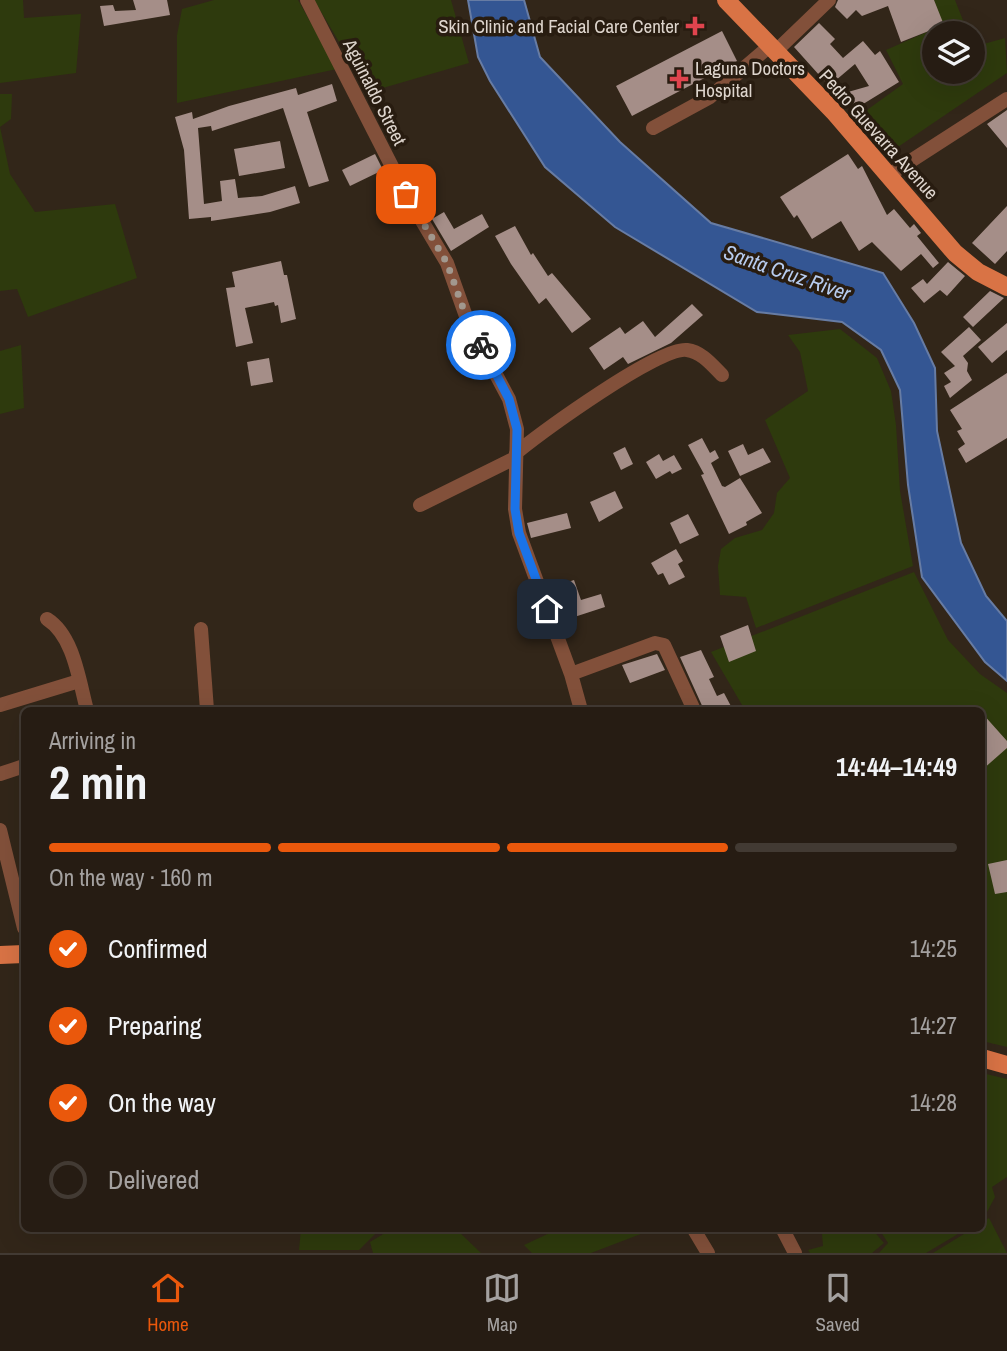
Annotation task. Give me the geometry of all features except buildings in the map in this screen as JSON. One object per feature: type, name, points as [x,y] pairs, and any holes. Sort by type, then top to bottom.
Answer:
[{"type":"main road","name":"Pedro Guevarra Avenue","points":[[726,0],[774,48],[889,175],[955,253],[978,272],[1007,287]]},
{"type":"main road","points":[[0,955],[21,954]]},
{"type":"main road","points":[[985,1059],[1007,1066]]},
{"type":"street","name":"Aguinaldo Street","points":[[307,0],[406,194],[447,263],[468,322],[509,399],[517,429],[515,509],[519,533],[570,674],[579,707]]},
{"type":"street","points":[[653,128],[710,97],[774,48],[828,0]]},
{"type":"street","points":[[889,175],[1007,99]]},
{"type":"street","points":[[420,505],[516,456],[551,425],[612,385],[671,354],[686,350],[703,357],[722,375]]},
{"type":"street","points":[[47,620],[58,626],[68,647],[86,707]]},
{"type":"street","points":[[201,629],[206,707]]},
{"type":"street","points":[[570,674],[655,643],[664,645],[693,707]]},
{"type":"street","points":[[0,705],[79,681]]},
{"type":"street","points":[[0,774],[21,767]]},
{"type":"street","points":[[0,830],[21,916]]},
{"type":"street","points":[[695,1232],[708,1253]]},
{"type":"street","points":[[784,1232],[795,1253]]},
{"type":"green space","points":[[0,0],[23,0],[24,18],[81,14],[76,73],[0,83]]},
{"type":"green space","points":[[214,0],[298,0],[337,69],[177,103],[177,35],[182,9]]},
{"type":"green space","points":[[314,0],[451,0],[469,63],[369,92]]},
{"type":"green space","points":[[934,0],[955,0],[963,21],[942,21]]},
{"type":"green space","points":[[922,34],[922,84],[985,84],[985,44],[1005,38],[1007,73],[892,151],[860,115],[903,84],[886,50]]},
{"type":"green space","points":[[0,94],[12,94],[11,119],[0,127]]},
{"type":"green space","points":[[0,127],[10,174],[35,212],[115,204],[137,278],[28,317],[17,289],[0,291]]},
{"type":"green space","points":[[840,329],[877,358],[891,391],[900,491],[913,566],[756,628],[746,597],[720,595],[718,566],[721,549],[735,538],[762,530],[774,513],[777,493],[790,478],[765,420],[808,391],[800,352],[788,335]]},
{"type":"green space","points":[[21,345],[24,408],[0,414],[0,351]]},
{"type":"green space","points":[[914,572],[948,640],[980,674],[1007,693],[1007,1047],[985,1042],[985,707],[743,707],[711,652]]},
{"type":"green space","points":[[985,1074],[1007,1079],[1007,1177],[992,1187],[995,1197],[987,1212]]},
{"type":"green space","points":[[989,1218],[1007,1253],[933,1253],[967,1232],[985,1232],[985,1220]]},
{"type":"green space","points":[[301,1232],[377,1232],[359,1250],[299,1250]]},
{"type":"green space","points":[[459,1232],[481,1253],[373,1253],[370,1242],[385,1233]]},
{"type":"green space","points":[[552,1232],[646,1232],[591,1253],[532,1253],[524,1245]]},
{"type":"green space","points":[[875,1232],[884,1243],[872,1253],[810,1253],[808,1250],[823,1246],[822,1234]]},
{"type":"green space","points":[[881,1232],[958,1234],[926,1253],[879,1253],[888,1243]]},
{"type":"water","name":"Santa Cruz River","points":[[468,0],[524,0],[540,57],[620,142],[711,223],[883,273],[914,323],[935,368],[937,431],[961,543],[986,596],[1007,621],[1007,681],[985,662],[922,577],[908,485],[900,390],[881,350],[842,322],[757,312],[615,227],[545,167],[490,81],[478,57]]},
{"type":"way so far","points":[[406,194],[447,263],[468,322],[481,345]]},
{"type":"place","name":"Skin Clinic and Facial Care Center","points":[[695,26]]},
{"type":"place","name":"Laguna Doctors Hospital","points":[[679,79]]},
{"type":"route","points":[[481,345],[509,399],[517,429],[515,509],[519,533],[547,609]]}]
